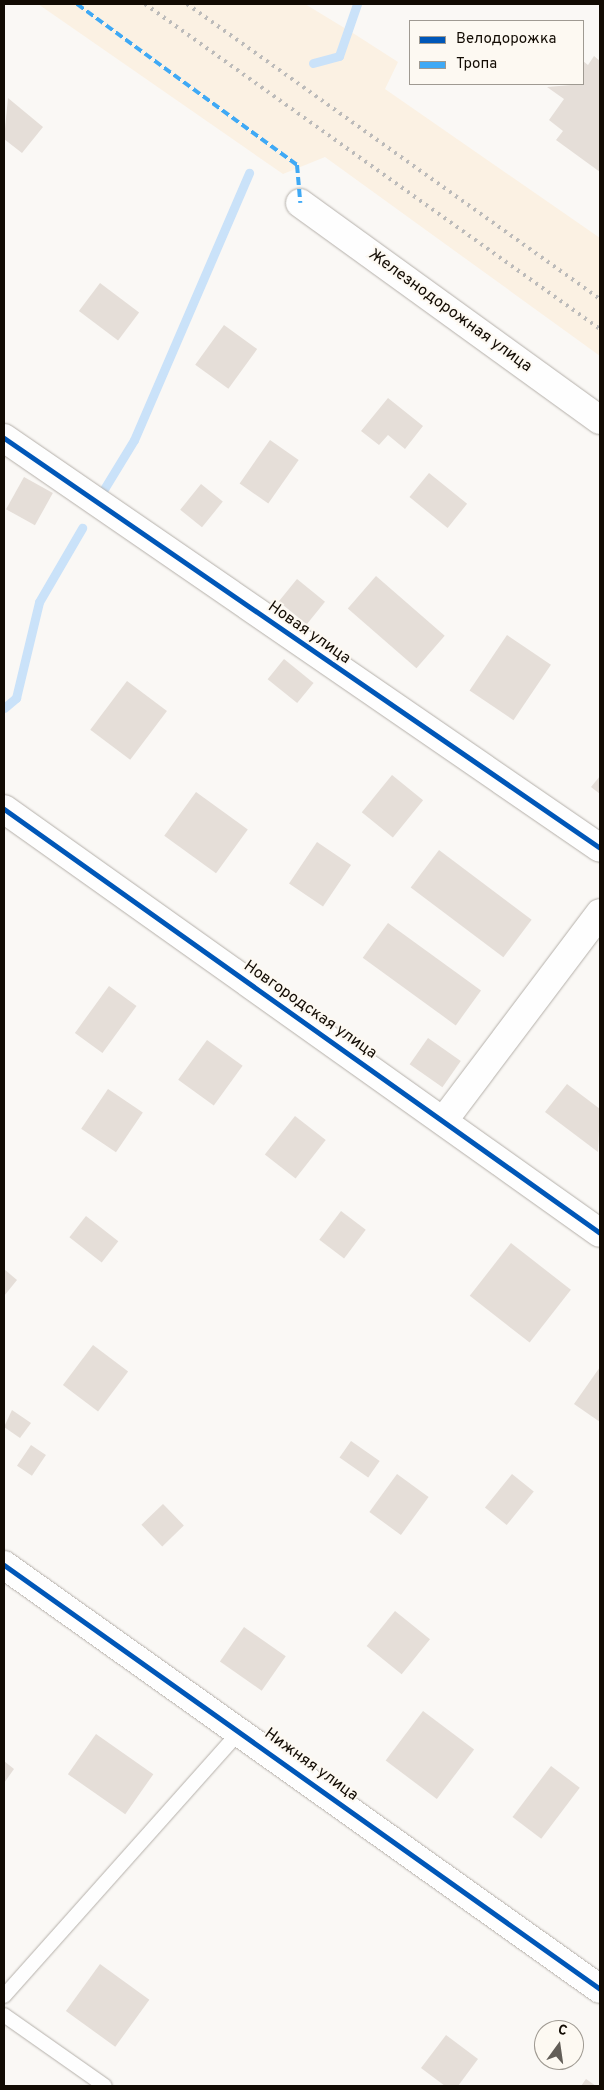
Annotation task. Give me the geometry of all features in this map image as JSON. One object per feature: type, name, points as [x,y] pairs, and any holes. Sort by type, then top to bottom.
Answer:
[{"type":"street","name":"Железнодорожная улица","points":[[300,203],[600,420]]},
{"type":"street","name":"Новая улица","points":[[4,438],[600,848]]},
{"type":"street","name":"Новгородская улица","points":[[4,809],[444,1120],[600,1233]]},
{"type":"street","points":[[444,1120],[600,913]]},
{"type":"street","name":"Нижняя улица","points":[[4,1565],[241,1730],[600,1989]]},
{"type":"lane","points":[[4,1996],[241,1730]]},
{"type":"lane","points":[[4,2015],[105,2086]]},
{"type":"shaded area","points":[[38,4],[305,4],[356,35],[398,62],[385,89],[600,238],[600,356],[325,157],[283,174]]},
{"type":"building","points":[[594,56],[600,61],[600,172],[556,140],[563,131],[549,120],[564,99],[547,87],[584,85],[584,62],[588,65]]},
{"type":"building","points":[[8,98],[43,127],[22,153],[4,139]]},
{"type":"building","points":[[100,283],[139,312],[118,340],[79,311]]},
{"type":"building","points":[[224,325],[257,349],[228,389],[195,365]]},
{"type":"building","points":[[388,398],[423,426],[405,449],[388,435],[379,445],[361,431]]},
{"type":"building","points":[[270,440],[299,460],[268,503],[240,483]]},
{"type":"building","points":[[429,473],[467,504],[448,528],[409,497]]},
{"type":"building","points":[[24,477],[53,493],[35,525],[6,509]]},
{"type":"building","points":[[201,484],[223,502],[202,527],[180,510]]},
{"type":"building","points":[[376,576],[445,636],[416,668],[348,608]]},
{"type":"building","points":[[297,579],[325,602],[307,624],[279,602]]},
{"type":"building","points":[[507,635],[551,665],[513,720],[470,691]]},
{"type":"building","points":[[284,659],[314,683],[297,703],[268,679]]},
{"type":"building","points":[[127,681],[167,711],[130,760],[90,730]]},
{"type":"building","points":[[392,775],[423,800],[393,837],[362,812]]},
{"type":"building","points":[[600,776],[600,794],[591,787]]},
{"type":"building","points":[[196,792],[248,830],[216,873],[164,836]]},
{"type":"building","points":[[317,842],[351,865],[323,906],[289,883]]},
{"type":"building","points":[[439,850],[532,920],[503,957],[411,888]]},
{"type":"building","points":[[388,923],[481,991],[456,1025],[363,958]]},
{"type":"building","points":[[109,986],[137,1006],[102,1053],[75,1033]]},
{"type":"building","points":[[428,1038],[461,1061],[442,1087],[410,1064]]},
{"type":"building","points":[[207,1040],[243,1066],[214,1106],[178,1080]]},
{"type":"building","points":[[567,1084],[600,1109],[598,1152],[545,1112]]},
{"type":"building","points":[[108,1089],[143,1112],[116,1152],[81,1129]]},
{"type":"building","points":[[295,1116],[326,1140],[296,1179],[265,1155]]},
{"type":"building","points":[[341,1211],[366,1230],[344,1258],[319,1240]]},
{"type":"building","points":[[86,1216],[118,1241],[102,1263],[69,1237]]},
{"type":"building","points":[[511,1243],[571,1290],[530,1343],[470,1296]]},
{"type":"building","points":[[4,1269],[17,1280],[4,1296]]},
{"type":"building","points":[[93,1345],[128,1371],[98,1411],[63,1385]]},
{"type":"building","points":[[600,1367],[600,1422],[574,1404]]},
{"type":"building","points":[[12,1410],[31,1423],[20,1438],[4,1427]]},
{"type":"building","points":[[351,1441],[380,1461],[368,1477],[340,1457]]},
{"type":"building","points":[[31,1445],[46,1455],[32,1476],[17,1466]]},
{"type":"building","points":[[397,1474],[429,1497],[401,1535],[369,1512]]},
{"type":"building","points":[[512,1474],[534,1492],[507,1525],[485,1507]]},
{"type":"building","points":[[163,1504],[184,1526],[162,1546],[141,1525]]},
{"type":"building","points":[[395,1611],[430,1639],[402,1674],[367,1646]]},
{"type":"building","points":[[244,1627],[286,1656],[262,1691],[220,1661]]},
{"type":"building","points":[[423,1711],[474,1750],[437,1799],[386,1761]]},
{"type":"building","points":[[96,1734],[153,1774],[125,1814],[68,1774]]},
{"type":"building","points":[[4,1761],[14,1769],[4,1783]]},
{"type":"building","points":[[551,1766],[580,1788],[541,1839],[512,1817]]},
{"type":"building","points":[[100,1964],[149,2000],[115,2047],[66,2011]]},
{"type":"building","points":[[446,2035],[478,2059],[458,2086],[445,2086],[421,2068]]},
{"type":"building","points":[[586,2079],[596,2086],[581,2086]]},
{"type":"waterway","points":[[313,63],[339,56],[357,4]]},
{"type":"waterway","points":[[101,494],[134,440],[249,173]]},
{"type":"waterway","points":[[4,708],[16,698],[39,602],[82,528]]},
{"type":"railway","points":[[145,4],[600,329]]},
{"type":"railway","points":[[187,4],[600,299]]},
{"type":"marked path","points":[[77,4],[297,165],[300,203]]},
{"type":"cycle path","points":[[4,438],[600,848]]},
{"type":"cycle path","points":[[4,809],[600,1233]]},
{"type":"cycle path","points":[[4,1565],[600,1989]]}]
